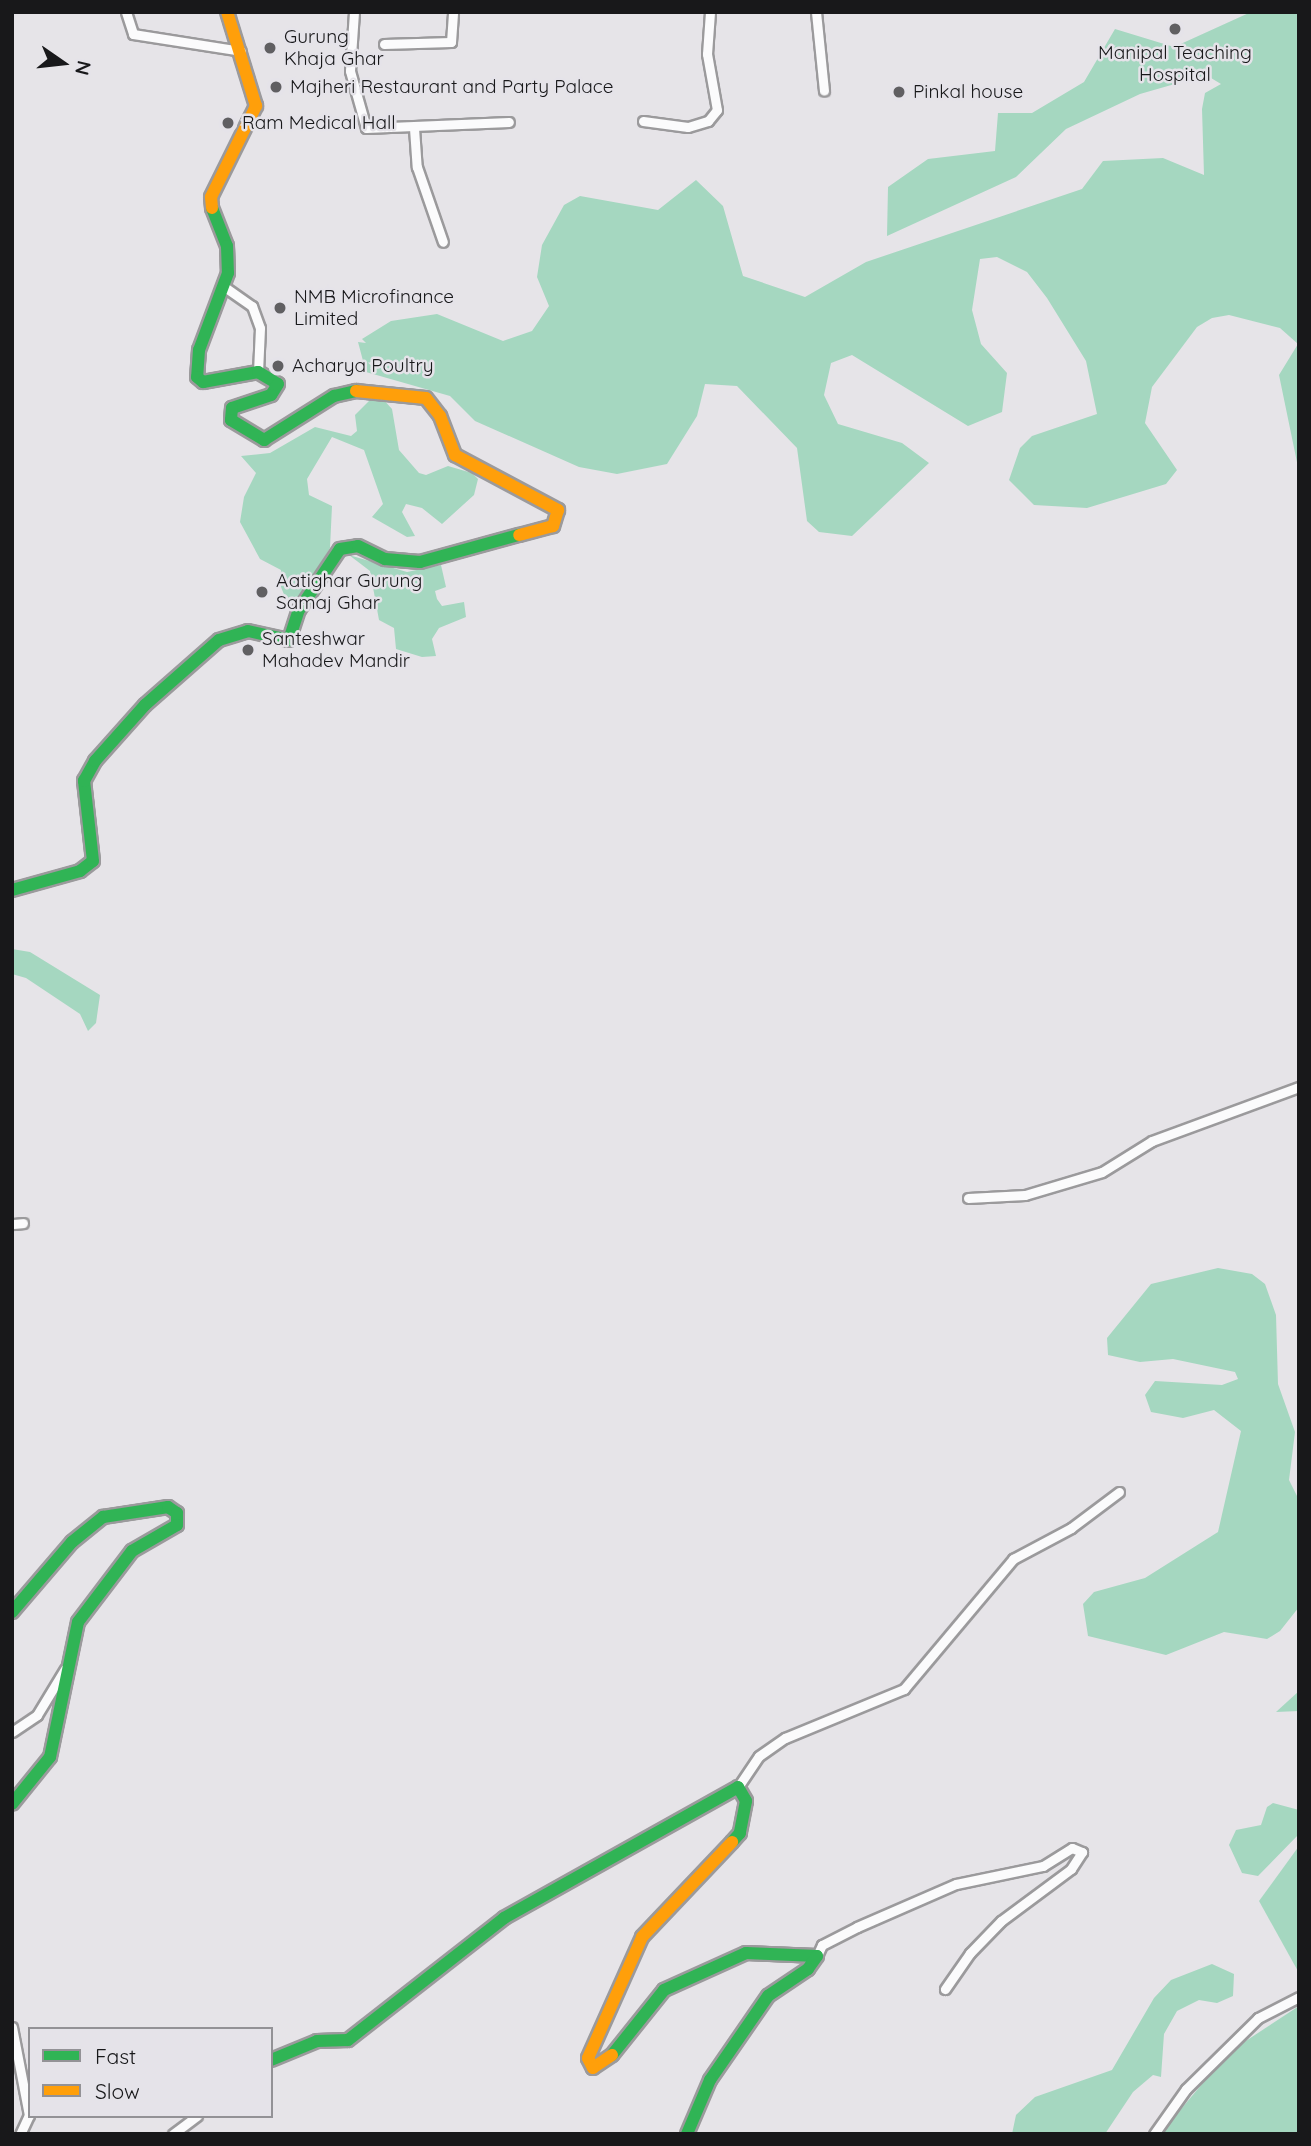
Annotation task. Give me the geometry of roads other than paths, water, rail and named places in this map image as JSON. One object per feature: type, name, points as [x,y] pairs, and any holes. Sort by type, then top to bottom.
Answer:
[{"type":"street","points":[[126,12],[133,34],[241,51]]},
{"type":"street","points":[[12,890],[80,871],[93,861],[84,791],[95,761],[145,705],[219,640],[248,631],[289,640],[299,610],[340,549],[358,546],[385,559],[420,562],[553,526],[558,510],[455,455],[440,416],[426,398],[354,391],[334,396],[264,440],[231,420],[232,408],[271,395],[278,384],[258,372],[203,382],[197,377],[199,350],[226,288],[227,246],[212,216],[212,197],[256,106],[227,12]]},
{"type":"street","points":[[354,12],[350,71],[366,128],[509,122]]},
{"type":"street","points":[[384,44],[451,41],[453,12]]},
{"type":"street","points":[[643,121],[688,127],[708,121],[717,110],[707,54],[710,12]]},
{"type":"street","points":[[816,12],[824,91]]},
{"type":"street","points":[[414,128],[417,167],[443,242]]},
{"type":"street","points":[[226,288],[252,306],[260,328],[258,372]]},
{"type":"street","points":[[968,1198],[1026,1195],[1102,1172],[1152,1141],[1299,1087]]},
{"type":"street","points":[[12,1224],[23,1223]]},
{"type":"street","points":[[273,2059],[317,2041],[348,2040],[504,1918],[738,1787],[759,1756],[785,1738],[904,1689],[1013,1559],[1071,1528],[1119,1492]]},
{"type":"street","points":[[12,1612],[72,1542],[103,1517],[168,1507],[177,1513],[177,1525],[132,1551],[100,1589],[78,1622],[66,1667],[50,1757],[12,1804]]},
{"type":"street","points":[[12,1732],[37,1715],[66,1667]]},
{"type":"street","points":[[738,1787],[746,1801],[740,1833],[642,1937],[588,2058],[593,2068],[605,2064],[664,1990],[746,1953],[817,1956]]},
{"type":"street","points":[[687,2134],[710,2080],[768,1996],[808,1969],[822,1945],[868,1921],[911,1907],[966,1880],[1044,1866],[1072,1848],[1082,1852],[1071,1869],[1001,1921],[970,1953],[945,1989]]},
{"type":"street","points":[[1154,2134],[1186,2089],[1258,2018],[1299,1997]]},
{"type":"street","points":[[12,2027],[28,2110]]},
{"type":"street","points":[[20,2134],[28,2117]]},
{"type":"street","points":[[173,2134],[194,2118]]},
{"type":"place","name":"Manipal Teaching Hospital","points":[[1175,29]]},
{"type":"place","name":"Gurung Khaja Ghar","points":[[270,48]]},
{"type":"place","name":"Majheri Restaurant and Party Palace","points":[[276,87]]},
{"type":"place","name":"Pinkal house","points":[[899,92]]},
{"type":"place","name":"Ram Medical Hall","points":[[228,123]]},
{"type":"place","name":"NMB Microfinance Limited","points":[[280,308]]},
{"type":"place","name":"Acharya Poultry","points":[[278,366]]},
{"type":"place","name":"Aatighar Gurung Samaj Ghar","points":[[262,592]]},
{"type":"place","name":"Santeshwar Mahadev Mandir","points":[[248,650]]}]
